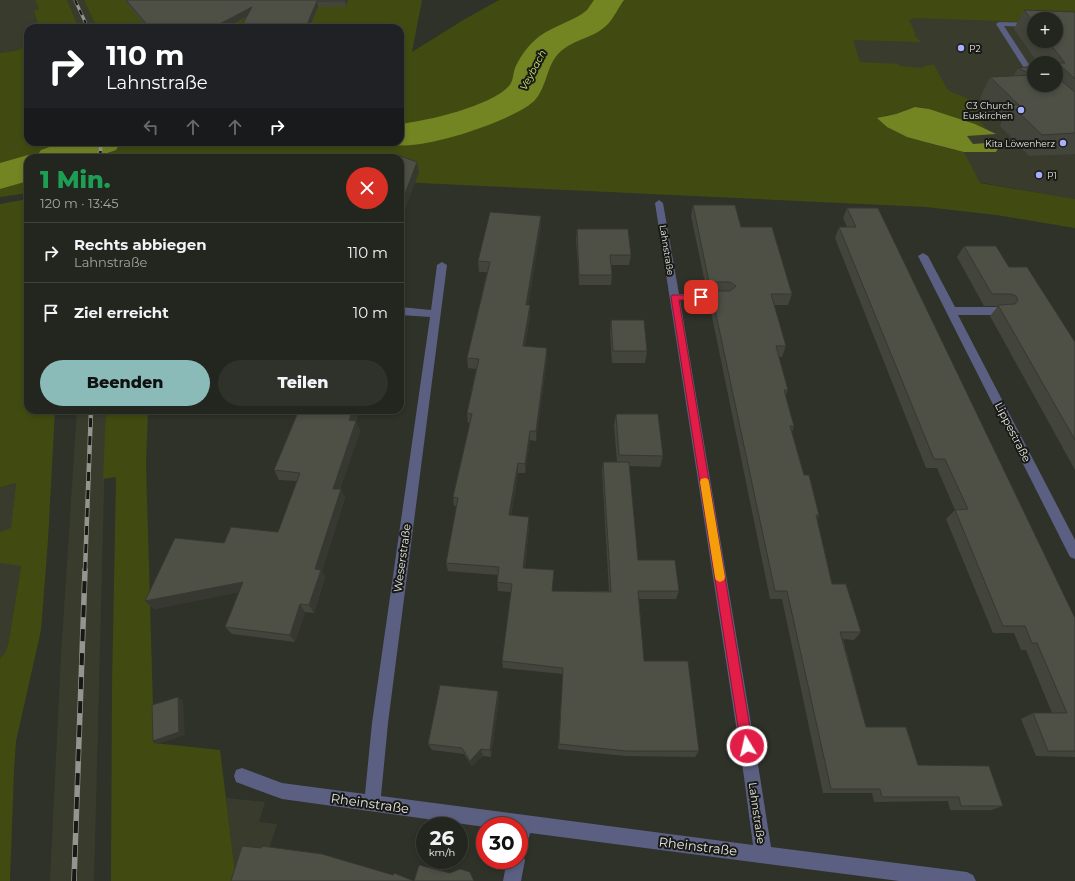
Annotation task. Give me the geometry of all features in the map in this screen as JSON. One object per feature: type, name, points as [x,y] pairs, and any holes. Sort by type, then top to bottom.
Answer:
[{"type":"street","points":[[1027,25],[998,24],[1027,67]]},
{"type":"street","name":"Lahnstraße","points":[[659,203],[752,777],[763,855]]},
{"type":"street","name":"Lippestraße","points":[[923,256],[1075,553]]},
{"type":"street","name":"Weserstraße","points":[[372,802],[380,723],[442,266]]},
{"type":"street","points":[[675,297],[726,297]]},
{"type":"street","points":[[404,311],[436,314]]},
{"type":"street","points":[[951,311],[1003,311]]},
{"type":"street","name":"Rheinstraße","points":[[242,776],[282,791],[476,817]]},
{"type":"street","name":"Rheinstraße","points":[[528,825],[967,881]]},
{"type":"street","points":[[512,881],[514,869]]},
{"type":"shaded area","points":[[0,0],[35,0],[38,4],[39,10],[34,11],[38,24],[24,24],[24,47],[14,51],[0,53]]},
{"type":"shaded area","points":[[35,0],[67,0],[77,24],[38,24],[34,11],[39,9]]},
{"type":"shaded area","points":[[67,0],[84,0],[95,24],[77,24]]},
{"type":"shaded area","points":[[84,0],[422,0],[412,52],[499,0],[600,0],[594,12],[584,22],[552,35],[537,46],[526,64],[523,72],[522,83],[514,92],[490,106],[418,129],[442,131],[463,126],[515,104],[531,92],[544,60],[550,52],[567,38],[600,22],[617,0],[1075,0],[1075,24],[1063,21],[1063,12],[1027,12],[1027,22],[915,18],[909,20],[915,36],[921,42],[853,40],[860,62],[898,64],[900,66],[923,68],[924,66],[934,65],[947,89],[969,99],[980,108],[973,112],[973,114],[987,129],[922,107],[910,108],[896,114],[885,115],[882,121],[889,127],[898,133],[920,141],[964,152],[980,183],[1075,199],[1075,228],[996,215],[926,207],[404,182],[404,154],[109,154],[110,146],[404,146],[404,24],[95,24]]},
{"type":"shaded area","points":[[823,1],[1027,15],[1027,48],[1063,48],[1063,17],[1075,18],[1075,199],[984,183],[914,176],[798,171]]},
{"type":"shaded area","points":[[24,47],[24,146],[91,146],[90,154],[24,154],[24,194],[0,197],[0,53],[14,51]]},
{"type":"shaded area","points":[[915,107],[929,109],[975,124],[996,134],[967,136],[973,144],[1001,142],[996,152],[964,152],[907,137],[887,127],[877,118],[896,114]]},
{"type":"shaded area","points":[[110,146],[109,154],[90,153]]},
{"type":"shaded area","points":[[24,200],[24,414],[55,414],[48,540],[41,630],[16,741],[10,881],[0,881],[0,659],[6,651],[9,640],[21,566],[0,563],[0,532],[11,528],[16,483],[0,487],[0,204]]},
{"type":"shaded area","points":[[77,414],[106,414],[94,881],[50,881],[61,656]]},
{"type":"shaded area","points":[[106,414],[148,414],[146,464],[154,743],[220,750],[236,881],[111,881],[112,688],[116,477],[103,479]]},
{"type":"shaded area","points":[[16,483],[11,529],[0,532],[0,487]]},
{"type":"shaded area","points":[[0,563],[21,565],[9,640],[6,651],[0,659]]},
{"type":"shaded area","points":[[226,798],[265,802],[259,822],[277,824],[269,849],[236,881]]},
{"type":"building","points":[[126,0],[345,0],[317,1],[307,24],[243,24],[252,7],[220,24],[147,24]]},
{"type":"building","points":[[1024,10],[1075,12],[1075,79],[1063,68],[1063,63],[1065,63],[1063,60],[1063,56],[1060,56],[1053,48],[1063,48],[1063,12],[1027,12],[1027,14]]},
{"type":"building","points":[[1027,67],[1027,72],[1018,68]]},
{"type":"building","points":[[1027,75],[1027,92],[1063,92],[1063,82],[1075,92],[1075,133],[1042,135],[1011,105],[1019,105],[990,77]]},
{"type":"building","points":[[404,157],[417,162],[404,196]]},
{"type":"building","points":[[693,205],[735,205],[741,227],[772,227],[792,294],[771,294],[786,346],[776,346],[788,390],[784,390],[794,426],[790,426],[804,475],[809,475],[819,515],[816,515],[832,584],[846,584],[861,632],[840,632],[866,727],[906,727],[918,765],[989,766],[1003,806],[961,806],[959,797],[882,797],[880,789],[831,789],[787,591],[775,591],[711,291],[730,291],[736,286],[730,282],[709,282]]},
{"type":"building","points":[[847,208],[878,208],[1075,618],[1075,751],[1048,751],[1033,713],[1067,713],[1037,643],[1032,643],[1025,626],[1003,626],[955,510],[968,509],[945,459],[934,459],[839,227],[856,227]]},
{"type":"building","points":[[490,212],[541,216],[526,305],[530,305],[523,346],[547,348],[536,431],[530,431],[525,464],[518,463],[509,515],[529,517],[523,568],[554,570],[552,591],[611,592],[603,462],[629,462],[638,560],[675,560],[679,591],[638,591],[644,661],[688,661],[699,751],[627,751],[559,744],[563,668],[502,661],[512,584],[497,582],[499,567],[446,563],[458,498],[453,497],[472,414],[467,413],[479,359],[467,358],[490,262],[478,261]]},
{"type":"building","points":[[577,229],[628,229],[631,255],[610,255],[612,275],[579,275]]},
{"type":"building","points":[[964,246],[996,246],[1009,267],[1027,267],[1075,342],[1075,440],[998,305],[1015,304],[1018,300],[1016,296],[1011,294],[992,294]]},
{"type":"building","points":[[611,320],[644,320],[647,351],[613,351]]},
{"type":"building","points":[[297,414],[351,414],[349,420],[356,421],[333,489],[341,489],[315,569],[321,570],[309,605],[300,604],[290,635],[225,627],[243,582],[145,601],[175,538],[224,543],[231,527],[278,532],[300,473],[274,470]]},
{"type":"building","points":[[616,414],[658,414],[663,456],[619,455]]},
{"type":"building","points":[[440,685],[498,691],[490,750],[481,749],[470,761],[462,748],[428,744]]},
{"type":"building","points":[[178,697],[179,732],[153,741],[152,705]]},
{"type":"building","points":[[242,846],[261,848],[262,846],[322,854],[393,875],[394,873],[414,881],[231,881]]},
{"type":"building","points":[[418,869],[434,869],[450,873],[460,869],[470,872],[474,881],[414,881]]},
{"type":"waterway","name":"Veybach","points":[[404,135],[428,131],[464,122],[512,101],[524,90],[533,65],[545,48],[556,39],[581,28],[596,19],[609,0]]},
{"type":"waterway","name":"Veybach","points":[[67,154],[90,146]]},
{"type":"waterway","name":"Veybach","points":[[0,177],[24,168]]},
{"type":"railway","points":[[75,0],[86,24]]},
{"type":"railway","points":[[100,154],[101,146]]},
{"type":"railway","points":[[85,571],[91,414]]},
{"type":"railway","points":[[74,881],[85,570]]},
{"type":"slow traffic","points":[[705,482],[720,577]]},
{"type":"place","name":"P2","points":[[961,48]]},
{"type":"place","name":"C3 Church Euskirchen","points":[[1021,110]]},
{"type":"place","name":"Kita Löwenherz","points":[[1063,143]]},
{"type":"place","name":"P1","points":[[1039,175]]},
{"type":"route","points":[[701,297],[675,297],[747,746]]}]
